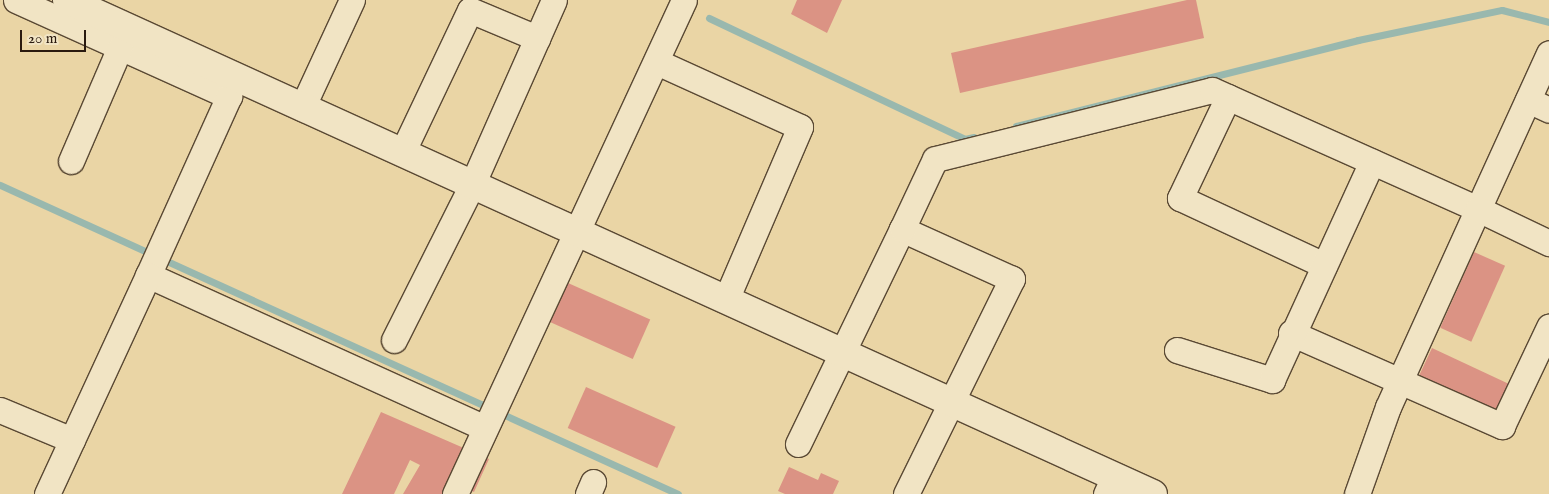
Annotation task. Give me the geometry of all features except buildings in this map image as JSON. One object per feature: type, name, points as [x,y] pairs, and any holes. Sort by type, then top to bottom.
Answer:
[{"type":"street","points":[[16,0],[229,96],[48,494]]},
{"type":"street","points":[[302,108],[352,0]]},
{"type":"street","points":[[394,340],[472,185],[554,0]]},
{"type":"street","points":[[455,494],[684,0]]},
{"type":"street","points":[[75,2],[302,108],[949,402],[1110,486],[1153,494]]},
{"type":"street","points":[[402,153],[470,10],[537,38]]},
{"type":"street","points":[[71,161],[120,47]]},
{"type":"street","points":[[1357,494],[1400,381],[1478,209],[1538,105],[1549,53]]},
{"type":"street","points":[[656,62],[800,127],[726,300]]},
{"type":"street","points":[[798,444],[843,354],[935,159],[1212,90],[1549,242]]},
{"type":"street","points":[[1228,97],[1180,198],[1324,265]]},
{"type":"street","points":[[1177,350],[1272,380],[1291,333],[1372,162]]},
{"type":"street","points":[[902,229],[1012,279],[949,402],[906,494]]},
{"type":"street","points":[[154,264],[490,417]]},
{"type":"street","points":[[1291,333],[1502,426],[1549,327]]},
{"type":"street","points":[[0,410],[72,440]]},
{"type":"waterway","points":[[1016,126],[1358,40],[1502,10],[1549,22]]},
{"type":"waterway","points":[[709,18],[965,139],[974,137]]},
{"type":"waterway","points":[[0,185],[678,494]]}]
